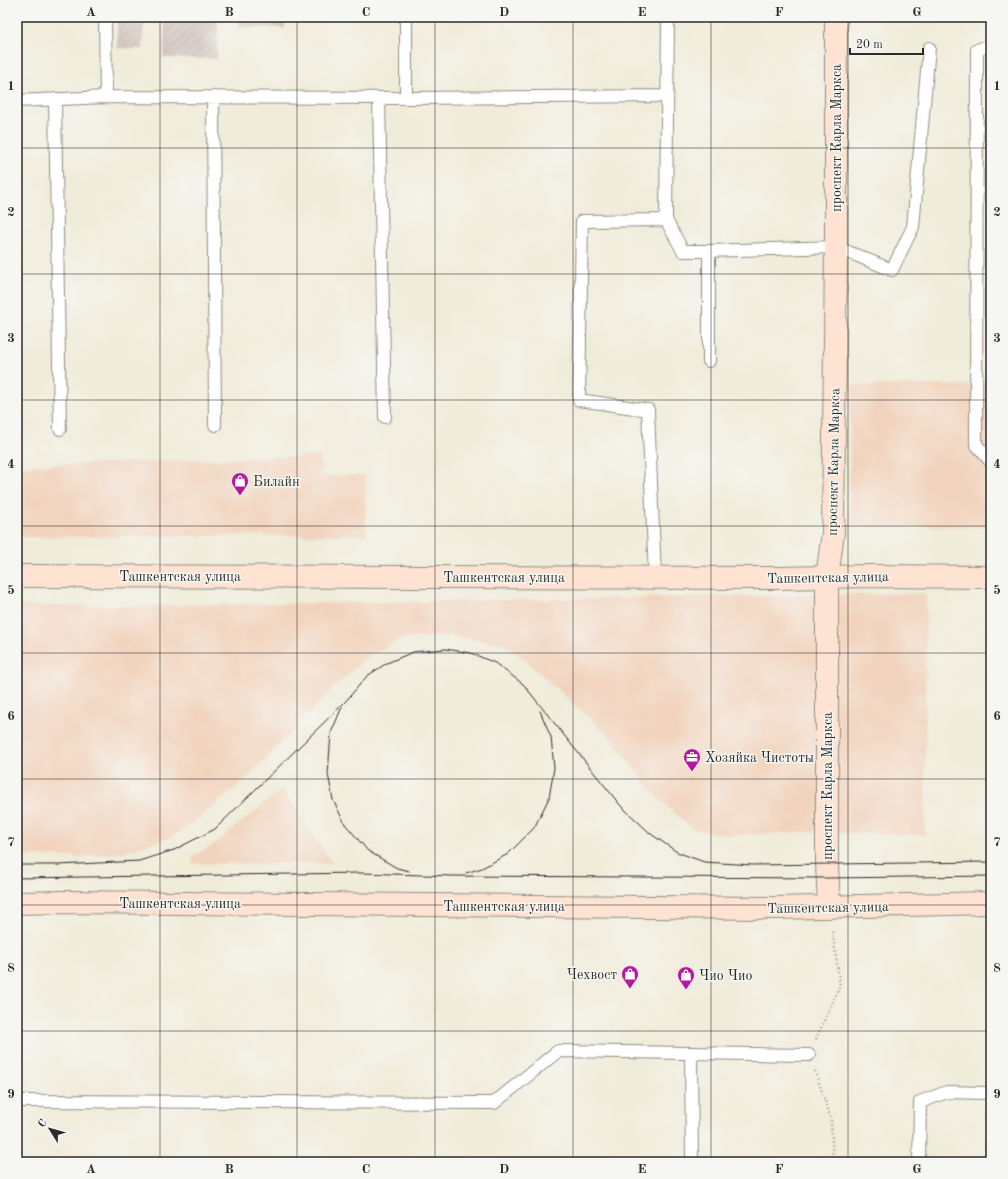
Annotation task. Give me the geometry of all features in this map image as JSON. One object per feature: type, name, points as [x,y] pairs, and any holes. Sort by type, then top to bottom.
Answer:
[{"type":"main road","name":"проспект Карла Маркса","points":[[829,907],[827,864],[827,577],[833,533],[836,246],[836,17]]},
{"type":"main road","name":"Ташкентская улица","points":[[17,576],[655,578],[870,576],[991,577]]},
{"type":"main road","name":"Ташкентская улица","points":[[17,904],[70,902],[775,908],[991,904]]},
{"type":"lane","points":[[105,17],[106,97]]},
{"type":"lane","points":[[406,17],[406,98]]},
{"type":"lane","points":[[668,17],[666,220],[683,251],[836,246],[892,270],[913,227],[929,48]]},
{"type":"lane","points":[[991,45],[977,50],[976,444],[991,462]]},
{"type":"lane","points":[[17,101],[106,97],[406,98],[667,96]]},
{"type":"lane","points":[[213,98],[215,425]]},
{"type":"lane","points":[[379,98],[385,417]]},
{"type":"lane","points":[[55,99],[60,429]]},
{"type":"lane","points":[[655,578],[648,410],[579,400],[582,221],[666,220]]},
{"type":"lane","points":[[709,251],[709,360]]},
{"type":"lane","points":[[17,1101],[494,1103],[558,1051],[809,1055]]},
{"type":"lane","points":[[691,1054],[692,1162]]},
{"type":"lane","points":[[919,1162],[920,1102],[947,1092],[986,1093]]},
{"type":"path","points":[[829,907],[840,985],[809,1055],[831,1119],[833,1162]]},
{"type":"path","points":[[986,1093],[986,1162]]},
{"type":"shaded area","points":[[117,17],[144,17],[143,49],[117,48]]},
{"type":"shaded area","points":[[165,17],[218,17],[217,59],[163,58]]},
{"type":"shaded area","points":[[239,17],[285,17],[285,28],[239,27]]},
{"type":"shaded area","points":[[850,385],[991,385],[991,527],[849,526]]},
{"type":"shaded area","points":[[320,456],[321,476],[365,475],[366,535],[17,537],[17,466]]},
{"type":"shaded area","points":[[926,593],[925,835],[809,832],[729,835],[693,830],[658,798],[610,737],[526,661],[502,643],[449,636],[400,639],[367,657],[330,691],[249,776],[208,812],[172,837],[123,852],[80,857],[17,856],[17,605],[136,606]]},
{"type":"shaded area","points":[[282,789],[332,863],[192,864],[193,856],[213,845]]},
{"type":"tram line","points":[[17,865],[59,865],[139,861],[174,850],[215,829],[345,702],[367,676],[387,663],[413,652],[445,649],[471,653],[495,663],[523,684],[620,805],[651,834],[677,852],[704,862],[753,865],[991,862]]},
{"type":"tram line","points":[[342,707],[331,733],[328,774],[333,800],[345,824],[368,851],[397,868],[409,871]]},
{"type":"tram line","points":[[466,873],[482,868],[508,854],[534,828],[549,798],[554,768],[551,737],[540,711]]},
{"type":"tram line","points":[[17,878],[361,873],[452,876],[828,878],[991,876]]},
{"type":"place","name":"Билайн","points":[[240,496]]},
{"type":"place","name":"Хозяйка Чистоты","points":[[692,772]]},
{"type":"place","name":"Чехвост","points":[[630,989]]},
{"type":"place","name":"Чио Чио","points":[[686,990]]}]
